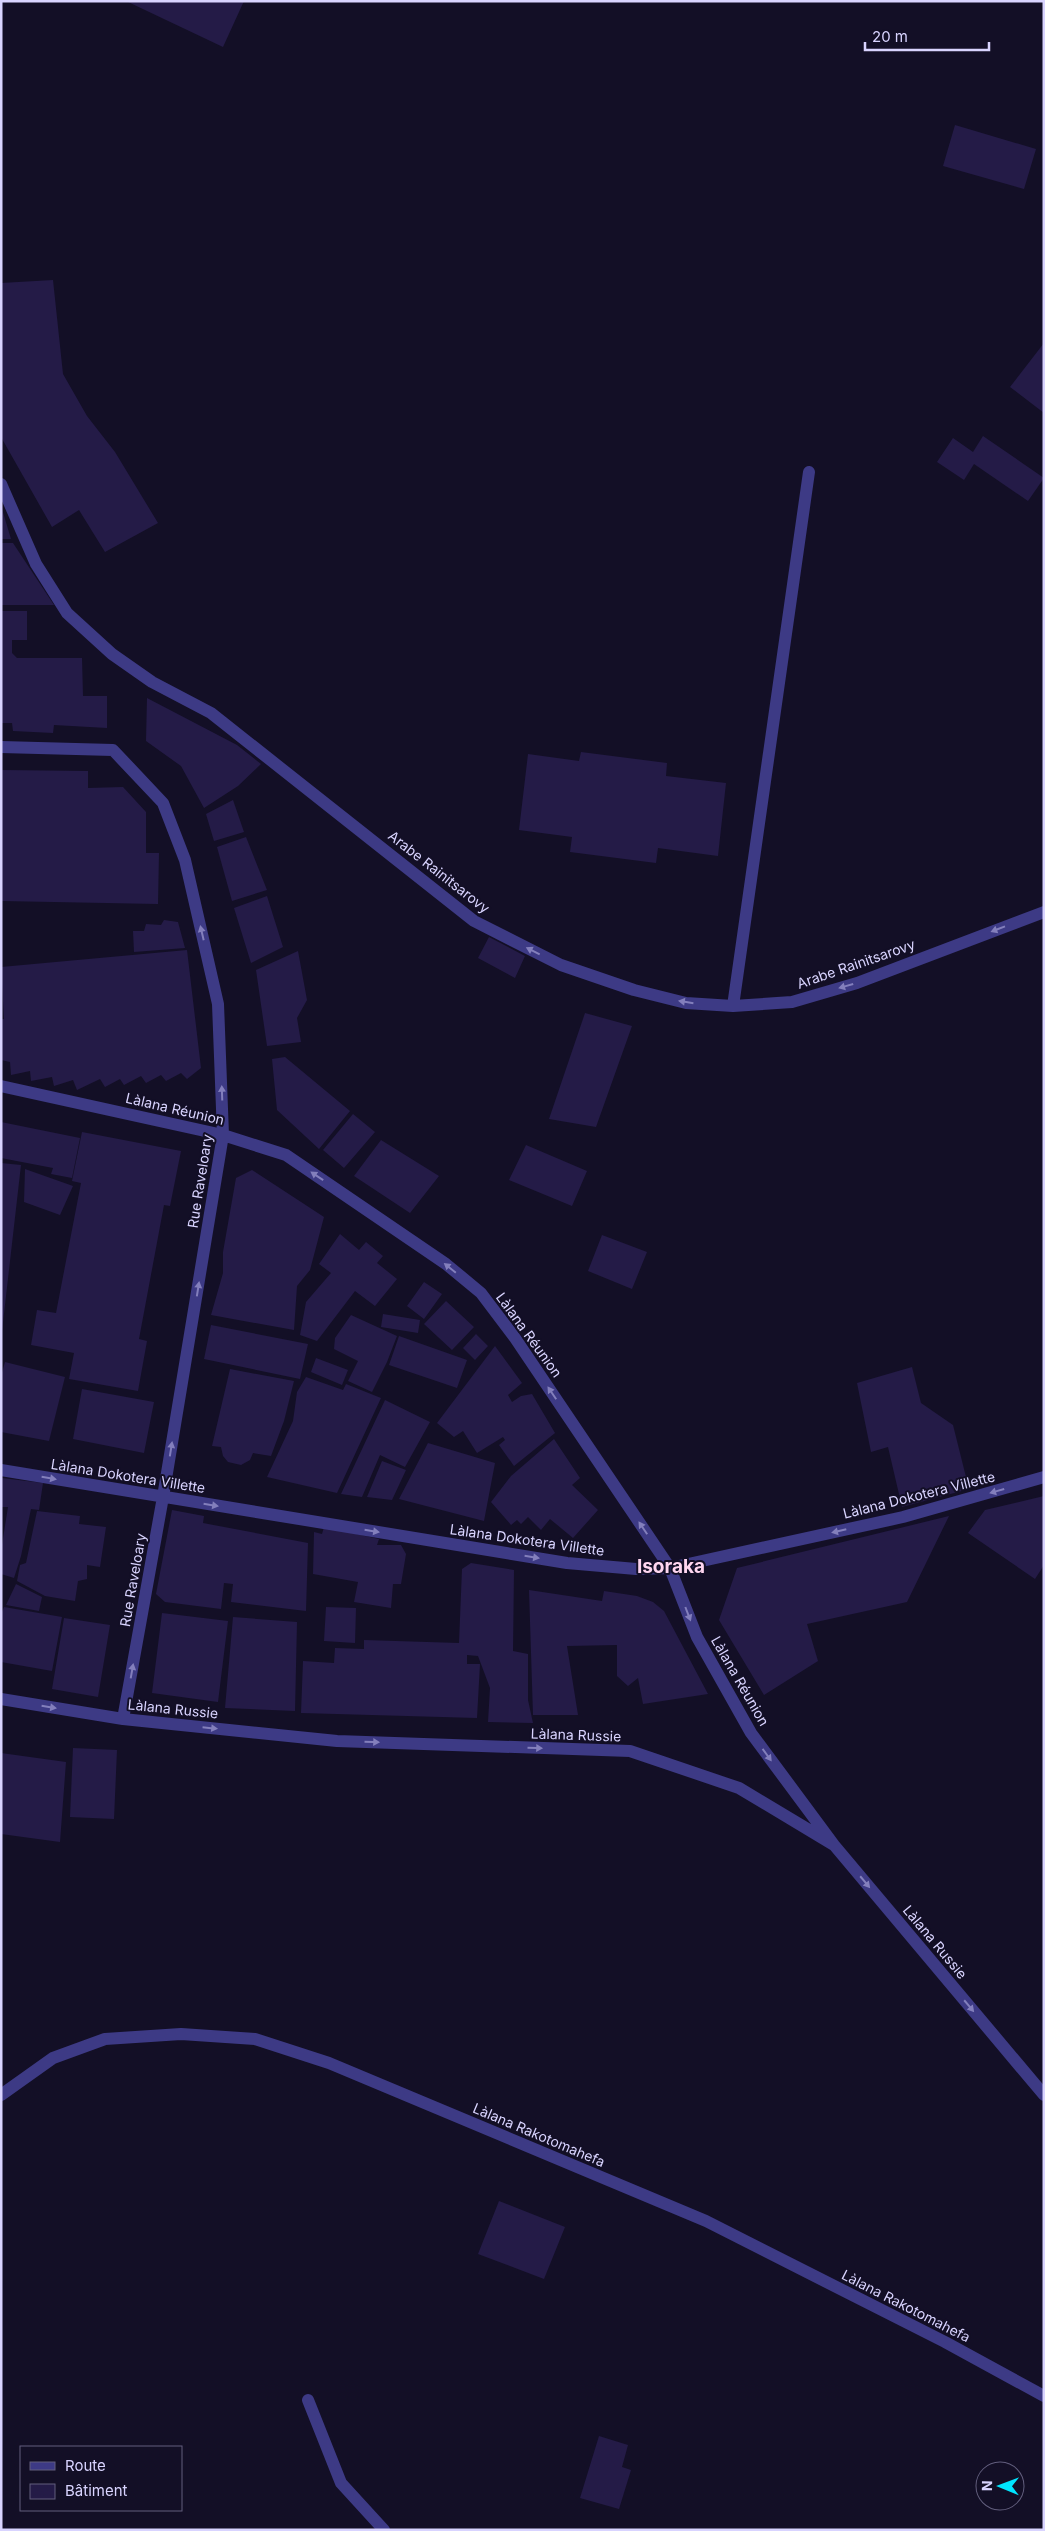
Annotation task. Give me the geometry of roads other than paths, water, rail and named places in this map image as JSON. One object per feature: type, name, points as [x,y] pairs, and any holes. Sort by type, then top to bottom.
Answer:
[{"type":"street","points":[[733,1006],[809,472]]},
{"type":"street","name":"Arabe Rainitsarovy","points":[[1,484],[36,564],[67,612],[112,654],[152,682],[211,713],[474,921],[561,966],[625,987],[686,1003],[733,1006],[792,1002],[857,983],[1044,912]]},
{"type":"street","name":"Rue Raveloary","points":[[1,747],[113,750],[163,803],[185,860],[218,1004],[223,1135],[163,1497],[123,1719]]},
{"type":"street","name":"Làlana Réunion","points":[[1,1086],[223,1135],[286,1155],[446,1264],[481,1294],[515,1338],[670,1568],[697,1637],[752,1734],[834,1845]]},
{"type":"street","name":"Làlana Dokotera Villette","points":[[1,1470],[567,1563],[636,1569],[670,1568],[903,1516],[1044,1477]]},
{"type":"street","name":"Làlana Russie","points":[[1,1699],[123,1719],[337,1741],[630,1752],[739,1788],[834,1845],[1044,2095]]},
{"type":"street","name":"Làlana Rakotomahefa","points":[[1,2095],[53,2058],[105,2039],[181,2034],[255,2039],[329,2063],[706,2221],[945,2342],[1044,2396]]},
{"type":"street","points":[[308,2400],[341,2482],[384,2530]]},
{"type":"district","name":"Isoraka","points":[[671,1566]]}]
